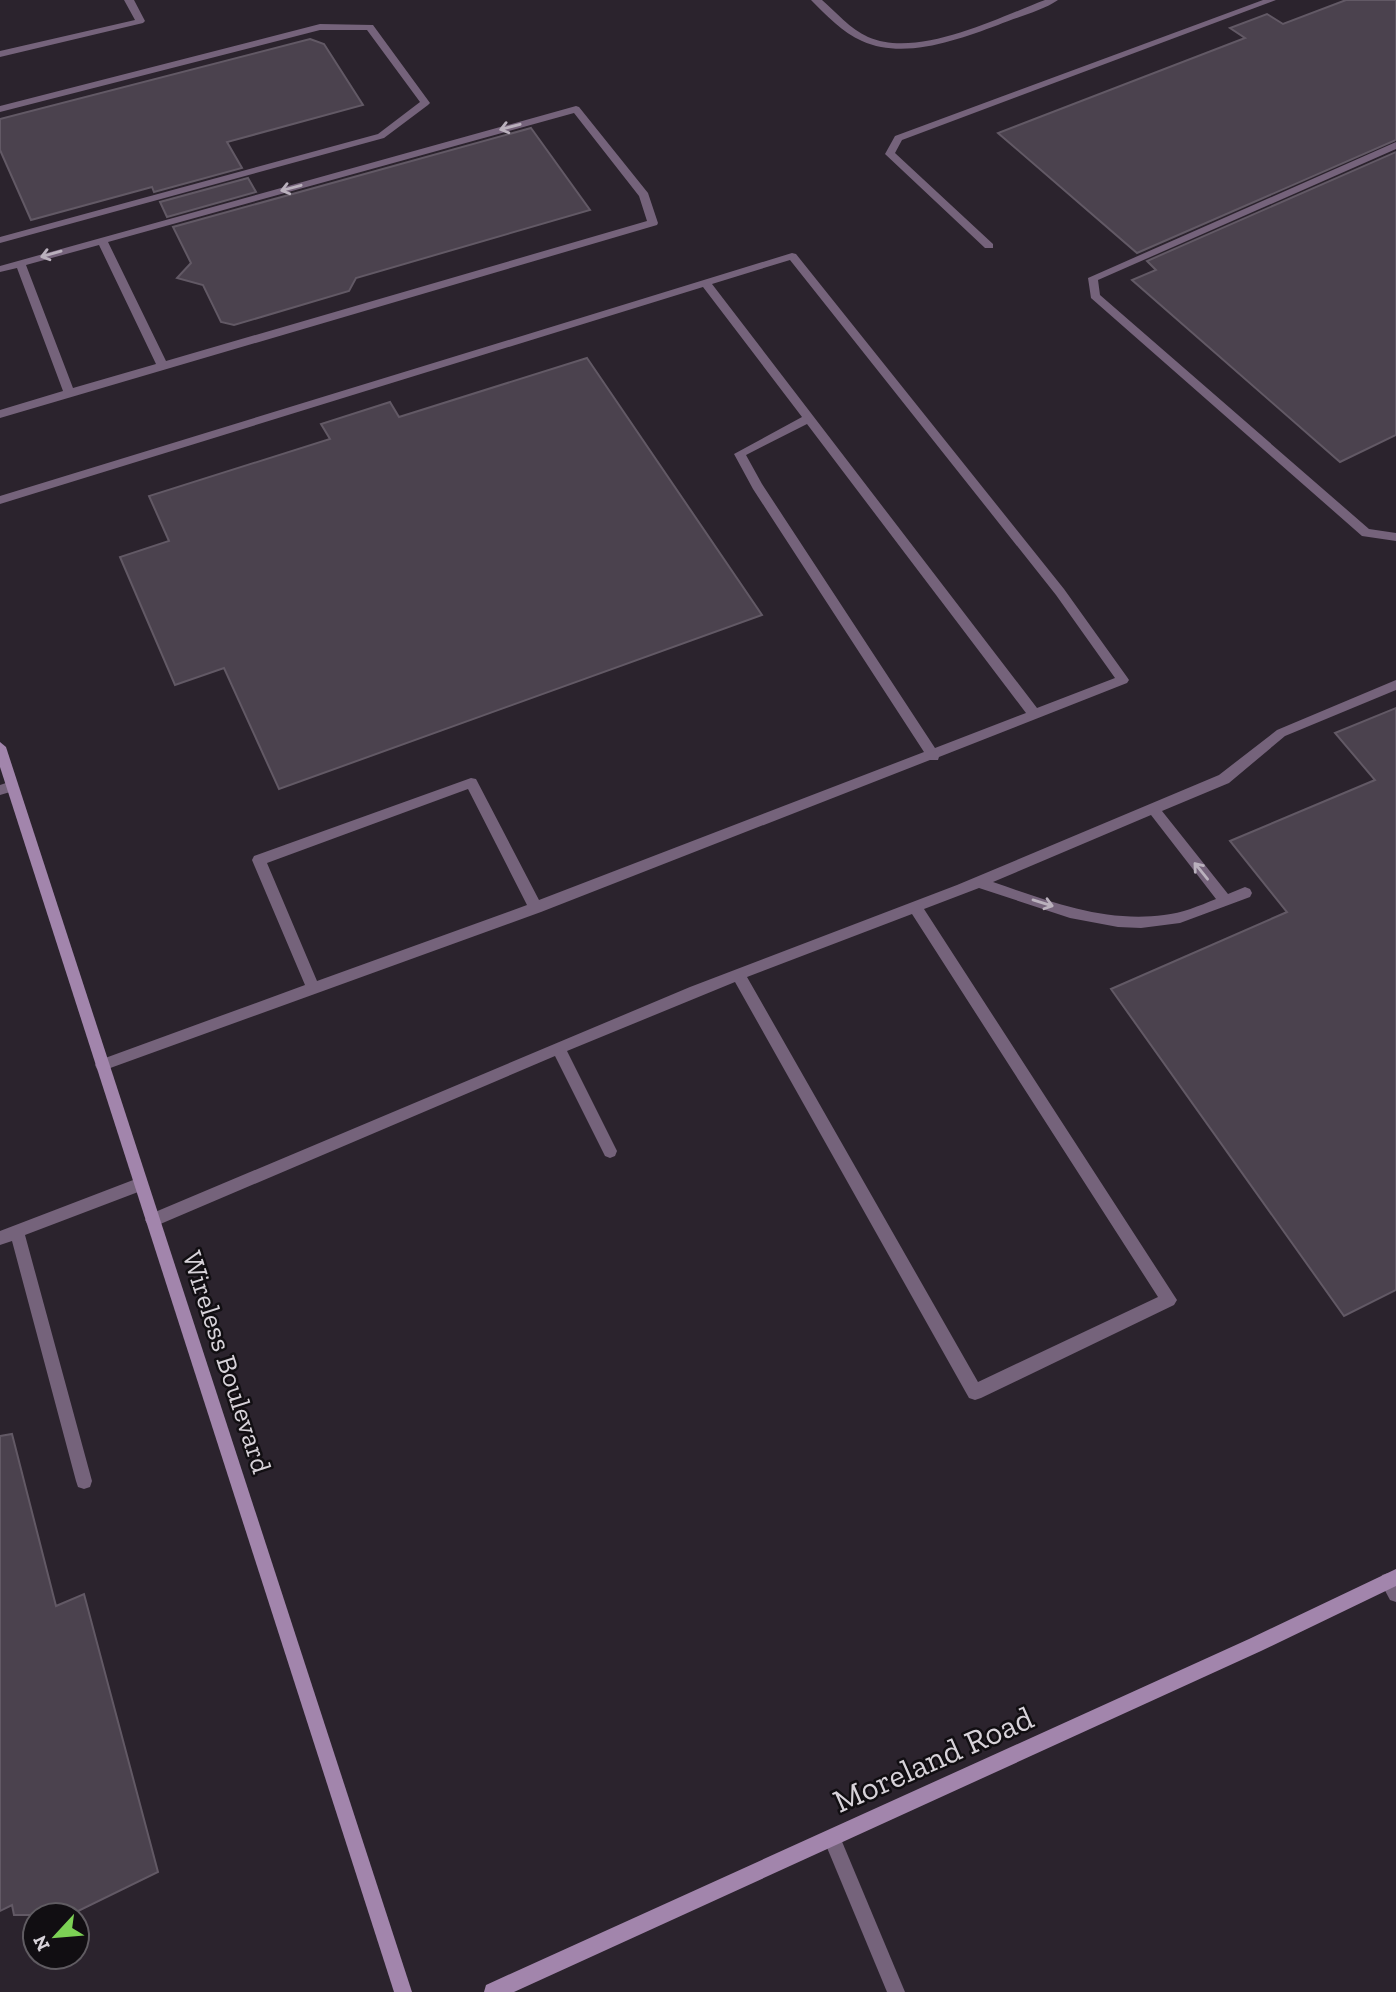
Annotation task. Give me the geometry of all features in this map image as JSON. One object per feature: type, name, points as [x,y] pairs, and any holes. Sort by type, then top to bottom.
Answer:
[{"type":"street","name":"Wireless Boulevard","points":[[0,747],[6,788],[103,1065],[403,1992]]},
{"type":"street","name":"Moreland Road","points":[[493,1992],[1393,1584]]},
{"type":"lane","points":[[0,54],[141,21],[129,0]]},
{"type":"lane","points":[[816,0],[865,40],[900,47],[926,45],[1053,0]]},
{"type":"lane","points":[[989,246],[890,154],[898,138],[1271,0]]},
{"type":"lane","points":[[0,108],[320,27],[370,27],[425,103],[381,136],[0,240]]},
{"type":"lane","points":[[0,269],[576,109],[644,195],[653,223],[0,415]]},
{"type":"lane","points":[[1396,145],[1093,278],[1095,296],[1366,533],[1396,537]]},
{"type":"lane","points":[[102,240],[163,366]]},
{"type":"lane","points":[[0,500],[792,256],[1060,592],[1123,680],[536,908],[103,1065]]},
{"type":"lane","points":[[20,263],[70,394]]},
{"type":"lane","points":[[705,282],[1035,715]]},
{"type":"lane","points":[[809,418],[740,454],[757,486],[933,756]]},
{"type":"lane","points":[[153,1220],[738,975],[978,882],[1224,779],[1282,733],[1396,685]]},
{"type":"lane","points":[[313,988],[259,860],[471,783],[536,908]]},
{"type":"lane","points":[[1153,809],[1226,901]]},
{"type":"lane","points":[[978,882],[1073,913],[1130,922],[1161,922],[1188,916],[1245,893]]},
{"type":"lane","points":[[738,975],[975,1392],[1169,1300],[915,907]]},
{"type":"lane","points":[[559,1049],[610,1151]]},
{"type":"lane","points":[[0,1238],[141,1184]]},
{"type":"lane","points":[[17,1232],[84,1482]]},
{"type":"lane","points":[[832,1838],[896,1992]]},
{"type":"building","points":[[1346,0],[1396,0],[1396,140],[1137,253],[998,133],[1245,38],[1230,28],[1267,14],[1283,24]]},
{"type":"building","points":[[310,39],[324,44],[363,105],[227,142],[242,168],[154,192],[152,187],[31,220],[0,150],[0,119]]},
{"type":"building","points":[[531,128],[590,210],[356,278],[349,291],[234,325],[221,322],[203,285],[177,278],[191,263],[173,227]]},
{"type":"building","points":[[1396,152],[1396,435],[1340,462],[1132,280],[1156,270],[1147,261]]},
{"type":"building","points":[[248,178],[256,192],[167,217],[160,202]]},
{"type":"building","points":[[587,358],[762,615],[279,789],[224,668],[175,685],[120,557],[169,541],[149,496],[330,439],[321,424],[390,402],[399,417]]},
{"type":"building","points":[[1396,708],[1396,1290],[1344,1316],[1111,989],[1287,912],[1230,841],[1375,780],[1335,733]]},
{"type":"building","points":[[12,1434],[56,1606],[84,1594],[158,1872],[91,1905],[91,1901],[21,1901],[21,1915],[14,1915],[12,1905],[0,1911],[0,1436]]}]
